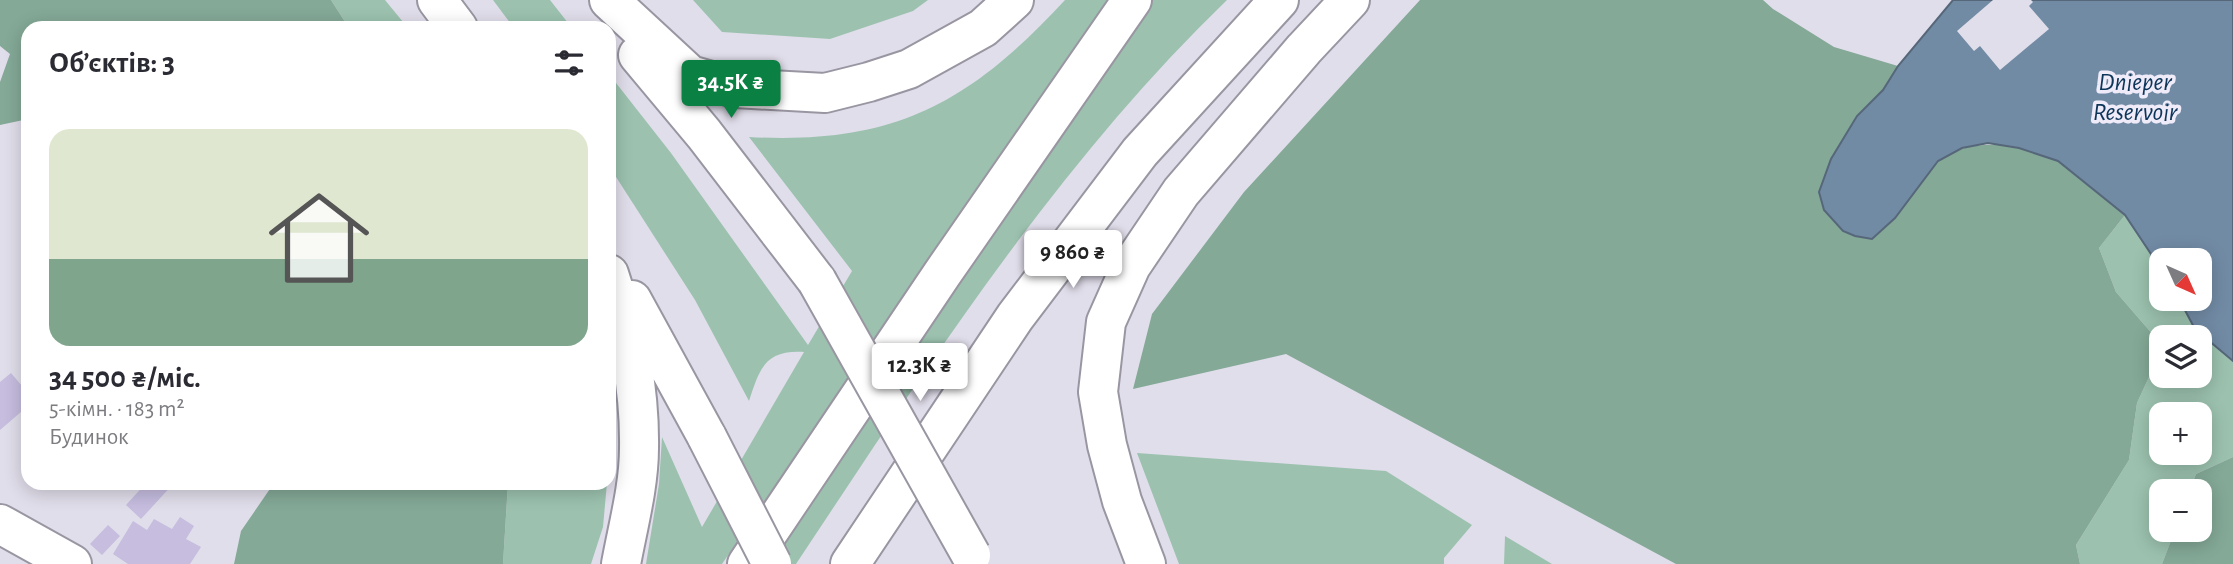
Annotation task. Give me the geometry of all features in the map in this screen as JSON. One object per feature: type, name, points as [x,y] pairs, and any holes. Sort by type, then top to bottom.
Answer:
[{"type":"main road","points":[[437,0],[453,21]]},
{"type":"main road","points":[[593,0],[610,21]]},
{"type":"main road","points":[[609,0],[690,75],[734,88],[825,93],[909,69],[983,28],[1014,0]]},
{"type":"main road","points":[[747,564],[942,274],[1132,0]]},
{"type":"main road","points":[[850,564],[1015,317],[1140,152],[1279,0]]},
{"type":"main road","points":[[1146,564],[1122,501],[1107,445],[1098,392],[1106,322],[1131,266],[1181,192],[1304,49],[1350,0]]},
{"type":"main road","points":[[616,28],[704,134],[817,281],[974,559]]},
{"type":"main road","points":[[616,271],[707,437],[772,564]]},
{"type":"main road","points":[[616,294],[636,386],[639,449],[621,564]]},
{"type":"main road","points":[[0,524],[72,564]]},
{"type":"green space","points":[[0,0],[331,0],[344,21],[21,21],[21,120],[0,125],[0,82],[10,54],[0,46]]},
{"type":"green space","points":[[331,0],[385,0],[402,21],[344,21]]},
{"type":"green space","points":[[493,0],[550,0],[566,21],[509,21]]},
{"type":"green space","points":[[693,0],[928,0],[913,11],[830,39],[722,32]]},
{"type":"green space","points":[[1065,0],[1108,0],[722,564],[646,564],[659,484],[662,437],[702,527],[804,352],[780,354],[766,363],[749,401],[695,300],[616,177],[616,83],[671,153],[808,345],[852,271],[749,137],[800,138],[846,134],[887,125],[925,110],[961,91],[1030,36]]},
{"type":"green space","points":[[1148,0],[1227,0],[1106,130],[1050,199],[945,342],[796,564],[756,564]]},
{"type":"green space","points":[[1420,0],[1763,0],[1834,47],[1898,66],[1883,90],[1857,116],[1831,159],[1895,218],[1937,163],[1963,148],[1979,145],[2013,146],[2058,161],[2125,215],[2099,248],[2116,292],[2149,330],[2149,377],[2137,403],[2129,460],[2076,545],[2080,564],[1676,564],[1286,354],[1133,389],[1152,314],[1244,192]]},
{"type":"green space","points":[[2125,215],[2149,251],[2149,312],[2186,312],[2193,325],[2149,325],[2149,330],[2116,292],[2099,248]]},
{"type":"green space","points":[[2212,343],[2233,361],[2233,457],[2196,474],[2194,479],[2149,479],[2149,542],[2170,542],[2162,564],[2080,564],[2076,545],[2129,460],[2137,403],[2149,377],[2149,388],[2212,388]]},
{"type":"green space","points":[[1137,453],[1386,471],[1472,525],[1444,558],[1444,564],[1179,564]]},
{"type":"green space","points":[[2233,457],[2233,564],[2162,564],[2170,542],[2212,542],[2212,479],[2194,479],[2196,474]]},
{"type":"green space","points":[[269,490],[508,490],[503,564],[234,564],[241,531]]},
{"type":"green space","points":[[508,490],[606,490],[603,527],[591,564],[503,564]]},
{"type":"green space","points":[[1505,536],[1552,564],[1504,564]]},
{"type":"water","name":"Dnieper Reservoir","points":[[1953,0],[2233,0],[2233,361],[2212,343],[2212,325],[2193,325],[2186,312],[2212,312],[2212,248],[2149,248],[2149,251],[2125,215],[2058,161],[2019,148],[1988,143],[1962,148],[1938,161],[1895,218],[1872,239],[1843,231],[1824,210],[1819,192],[1831,159],[1857,116],[1883,90],[1898,66]]},
{"type":"pier","points":[[1993,0],[2031,0],[2033,2],[2029,6],[2049,29],[2000,70],[1980,46],[1974,51],[1957,31]]},
{"type":"building","points":[[11,373],[21,385],[21,412],[0,430],[0,382]]},
{"type":"building","points":[[140,490],[168,490],[141,519],[126,505]]},
{"type":"building","points":[[180,517],[194,526],[186,539],[201,547],[190,564],[128,564],[113,554],[133,521],[147,530],[154,519],[172,529]]},
{"type":"building","points":[[108,525],[120,536],[102,555],[90,544]]}]
